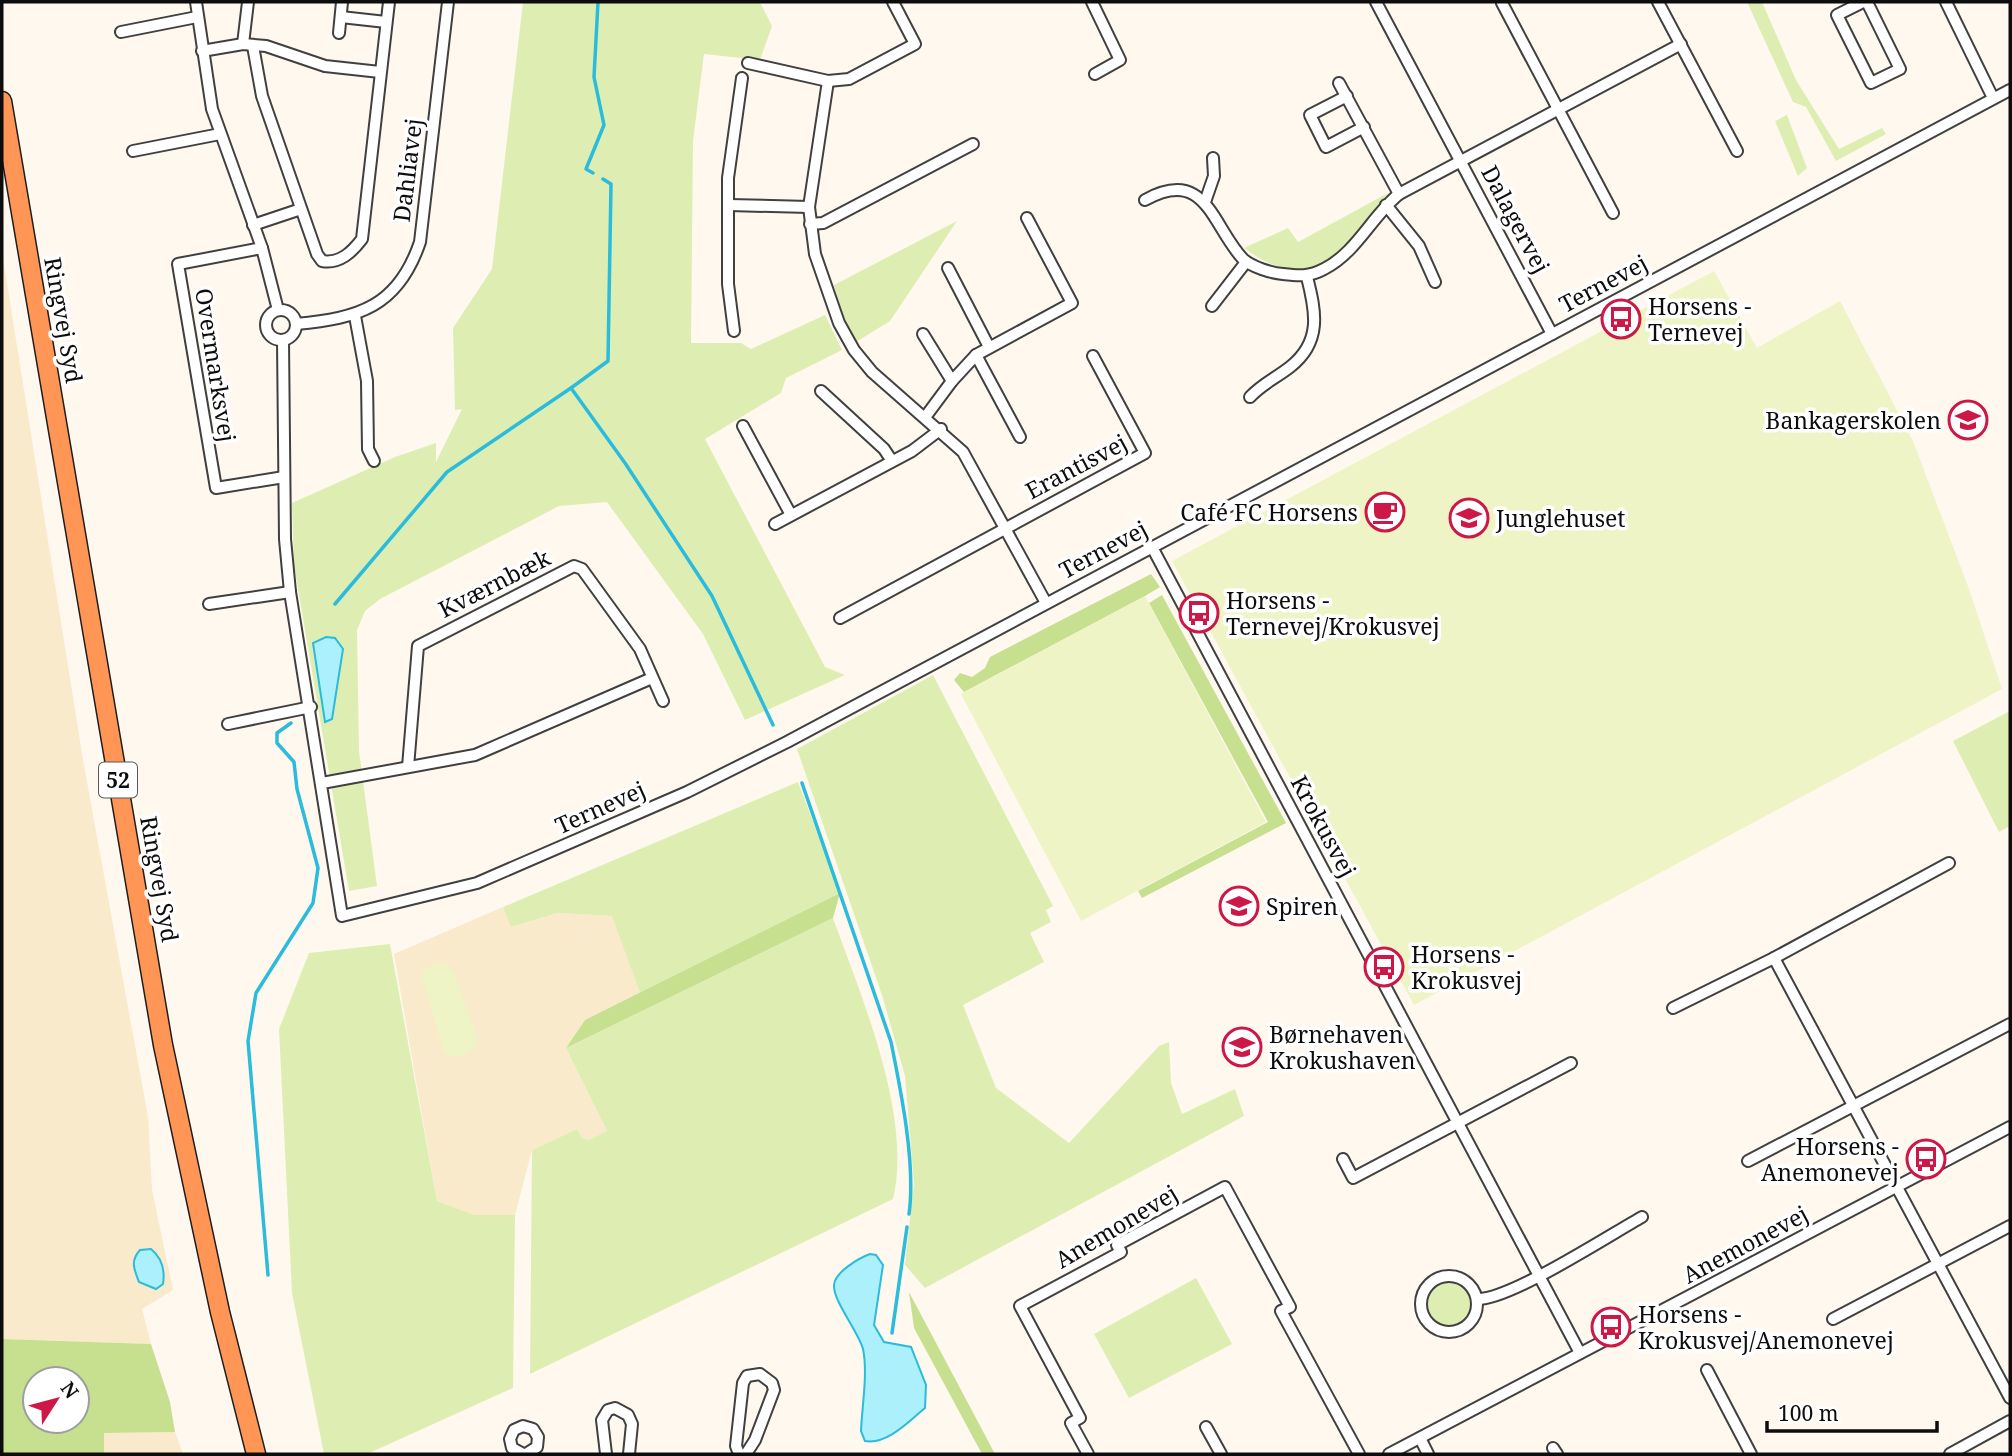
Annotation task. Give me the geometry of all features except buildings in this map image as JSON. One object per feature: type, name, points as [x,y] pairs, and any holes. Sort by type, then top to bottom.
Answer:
[{"type":"highway","name":"Ringvej Syd","points":[[2,101],[163,1045],[220,1312],[256,1454]]},
{"type":"street","points":[[196,2],[202,51],[220,134],[262,248],[278,310]]},
{"type":"street","points":[[248,2],[248,45],[262,96],[301,209],[323,261],[340,259],[362,239],[389,2]]},
{"type":"street","points":[[339,33],[342,2]]},
{"type":"street","name":"Dahliavej","points":[[296,324],[355,316],[391,292],[402,280],[420,242],[448,2]]},
{"type":"street","points":[[748,62],[828,81],[856,76],[915,44],[893,2]]},
{"type":"street","points":[[1092,2],[1120,60],[1095,74]]},
{"type":"street","name":"Dalagervej","points":[[1377,2],[1552,334]]},
{"type":"street","points":[[1658,2],[1737,151]]},
{"type":"street","points":[[1865,2],[1900,69],[1871,83],[1838,15],[1865,2]]},
{"type":"street","points":[[1946,2],[1993,98]]},
{"type":"street","points":[[1502,3],[1613,213]]},
{"type":"street","points":[[121,32],[197,17]]},
{"type":"street","points":[[341,18],[386,22]]},
{"type":"street","name":"Dalagervej","points":[[1307,277],[1343,257],[1386,205],[1399,194],[1681,44]]},
{"type":"street","points":[[202,51],[248,45],[286,51],[325,66],[380,72]]},
{"type":"street","points":[[734,331],[728,284],[730,150],[742,78]]},
{"type":"street","points":[[828,81],[809,207],[815,254],[829,296],[853,350],[872,372],[941,429],[963,452],[1046,603]]},
{"type":"street","points":[[1339,83],[1399,194]]},
{"type":"street","name":"Ternevej","points":[[321,783],[342,916],[477,883],[687,792],[787,742],[2010,90]]},
{"type":"street","points":[[1347,96],[1310,115],[1326,147],[1364,127]]},
{"type":"street","points":[[133,151],[220,134]]},
{"type":"street","points":[[810,224],[823,223],[973,144]]},
{"type":"street","points":[[1205,202],[1214,176],[1213,158]]},
{"type":"street","points":[[1145,200],[1157,193],[1174,190],[1190,193],[1205,202],[1246,261],[1277,273],[1307,277],[1316,310],[1310,344],[1289,368],[1263,384],[1250,397]]},
{"type":"street","points":[[729,205],[809,207]]},
{"type":"street","points":[[1386,205],[1419,246],[1435,282]]},
{"type":"street","points":[[253,225],[301,209]]},
{"type":"street","points":[[926,416],[976,355],[1072,303],[1027,218]]},
{"type":"street","name":"Overmarksvej","points":[[262,248],[178,264],[216,488],[284,477]]},
{"type":"street","points":[[1212,306],[1246,261]]},
{"type":"street","points":[[948,268],[989,347]]},
{"type":"street","points":[[278,310],[292,315],[296,324],[291,337],[283,341],[273,339],[266,330],[266,320],[278,310]]},
{"type":"street","points":[[355,316],[367,381],[368,449],[374,461]]},
{"type":"street","points":[[923,334],[952,381]]},
{"type":"street","points":[[283,341],[286,371],[284,477],[290,592],[311,707],[321,783],[475,755],[652,678]]},
{"type":"street","points":[[976,355],[1020,437]]},
{"type":"street","name":"Erantisvej","points":[[840,618],[1145,453],[1093,356]]},
{"type":"street","points":[[821,391],[884,449],[891,461]]},
{"type":"street","points":[[743,426],[791,515]]},
{"type":"street","points":[[775,524],[932,438],[941,429]]},
{"type":"street","name":"Krokusvej","points":[[1152,547],[1580,1353]]},
{"type":"street","name":"Kværnbæk","points":[[408,767],[418,646],[574,566],[582,569],[639,649],[663,701]]},
{"type":"street","points":[[209,604],[290,592]]},
{"type":"street","points":[[228,724],[311,707]]},
{"type":"street","points":[[1673,1008],[1774,958],[1949,863]]},
{"type":"street","points":[[1774,958],[2010,1398]]},
{"type":"street","points":[[1748,1161],[2010,1024]]},
{"type":"street","points":[[1343,1159],[1353,1178],[1459,1125],[1571,1063]]},
{"type":"street","name":"Anemonevej","points":[[1389,1454],[2010,1127]]},
{"type":"street","name":"Anemonevej","points":[[1088,1454],[1072,1423],[1080,1418],[1020,1306],[1121,1252],[1117,1245],[1225,1187],[1290,1307],[1281,1311],[1359,1454]]},
{"type":"street","points":[[1478,1299],[1489,1299],[1539,1275],[1642,1217]]},
{"type":"street","points":[[1833,1319],[2010,1226]]},
{"type":"street","points":[[1444,1276],[1453,1276],[1469,1284],[1478,1299],[1478,1309],[1468,1326],[1450,1333],[1432,1327],[1421,1311],[1423,1292],[1428,1285],[1444,1276]]},
{"type":"street","points":[[1707,1370],[1751,1454]]},
{"type":"street","points":[[739,1454],[736,1446],[743,1383],[747,1376],[760,1374],[772,1383],[774,1390],[755,1440],[746,1454]]},
{"type":"street","points":[[606,1454],[602,1420],[608,1410],[615,1408],[628,1415],[632,1424],[629,1454]]},
{"type":"street","points":[[1950,1454],[2010,1421]]},
{"type":"street","points":[[1206,1427],[1221,1454]]},
{"type":"street","points":[[1420,1438],[1428,1454]]},
{"type":"shaded area","points":[[2,252],[83,760],[148,1117],[152,1190],[173,1290],[142,1309],[151,1344],[2,1339]]},
{"type":"shaded area","points":[[503,907],[512,927],[558,913],[613,916],[640,993],[585,1020],[566,1048],[607,1131],[590,1140],[582,1138],[577,1129],[532,1150],[515,1215],[475,1215],[437,1201],[394,954]]},
{"type":"shaded area","points":[[175,1432],[183,1454],[104,1454],[104,1433]]},
{"type":"green space","points":[[523,2],[760,2],[772,26],[760,60],[704,54],[693,141],[691,343],[741,343],[751,349],[825,315],[842,350],[786,378],[781,393],[705,439],[825,667],[845,675],[745,720],[703,634],[607,502],[559,506],[380,599],[365,611],[357,630],[359,751],[377,886],[349,891],[294,565],[292,503],[395,457],[436,443],[436,462],[462,409],[455,410],[453,328],[492,269]]},
{"type":"green space","points":[[1747,2],[1762,2],[1796,80],[1839,149],[1882,128],[1886,134],[1836,161],[1806,107],[1793,102]]},
{"type":"green space","points":[[1787,115],[1807,168],[1798,176],[1775,121]]},
{"type":"green space","points":[[1388,193],[1343,247],[1327,260],[1310,268],[1291,270],[1269,263],[1244,248],[1288,228],[1298,242]]},
{"type":"green space","points":[[957,221],[890,321],[856,342],[846,326],[834,285]]},
{"type":"green space","points":[[1714,271],[1757,348],[1840,301],[1913,441],[1969,589],[2002,689],[1414,1005],[1172,561]]},
{"type":"green space","points":[[1151,574],[1160,587],[1145,596],[964,692],[954,680],[960,673],[972,677],[985,668],[990,657]]},
{"type":"green space","points":[[1162,595],[1286,823],[1142,898],[1138,891],[1268,822],[1149,603]]},
{"type":"green space","points":[[1145,596],[1266,822],[1081,921],[961,694]]},
{"type":"green space","points":[[933,675],[1053,906],[1046,910],[1051,922],[1030,933],[1044,962],[963,1005],[996,1088],[1069,1143],[1159,1046],[1169,1042],[1171,1083],[1182,1114],[1235,1089],[1244,1116],[925,1288],[905,1265],[914,1183],[905,1076],[882,995],[797,749]]},
{"type":"green space","points":[[2010,711],[2010,826],[1999,832],[1953,741]]},
{"type":"green space","points":[[798,782],[840,893],[640,993],[612,916],[558,913],[511,927],[503,907]]},
{"type":"green space","points":[[840,893],[833,918],[566,1048],[585,1020]]},
{"type":"green space","points":[[833,918],[870,1019],[890,1094],[896,1131],[897,1166],[893,1199],[530,1374],[532,1150],[577,1129],[582,1138],[589,1140],[607,1131],[566,1048]]},
{"type":"green space","points":[[390,944],[437,1201],[475,1215],[515,1215],[513,1388],[367,1454],[324,1454],[292,1293],[279,1029],[309,953]]},
{"type":"green space","points":[[444,962],[454,972],[477,1038],[471,1051],[458,1057],[448,1056],[443,1050],[422,977],[424,969]]},
{"type":"green space","points":[[1196,1278],[1232,1344],[1129,1398],[1094,1334]]},
{"type":"green space","points":[[1450,1280],[1467,1287],[1474,1304],[1467,1321],[1450,1328],[1433,1321],[1426,1304],[1433,1287]]},
{"type":"green space","points":[[909,1292],[995,1454],[982,1454],[914,1328]]},
{"type":"green space","points":[[2,1339],[151,1344],[170,1402],[175,1432],[104,1433],[104,1454],[2,1454]]},
{"type":"water","points":[[326,637],[335,638],[343,649],[332,719],[325,722],[313,643]]},
{"type":"water","points":[[151,1249],[158,1256],[164,1274],[163,1284],[156,1289],[139,1282],[134,1265],[140,1250]]},
{"type":"water","points":[[870,1254],[876,1255],[883,1265],[874,1325],[884,1342],[911,1347],[926,1385],[925,1408],[889,1436],[865,1441],[861,1431],[865,1379],[863,1349],[837,1299],[834,1285],[838,1275]]},
{"type":"waterway","points":[[593,173],[586,169],[604,125],[594,77],[598,2]]},
{"type":"waterway","points":[[603,179],[611,184],[608,361],[571,388],[625,463],[712,596],[773,725]]},
{"type":"waterway","points":[[335,604],[447,472],[571,388]]},
{"type":"waterway","points":[[268,1275],[248,1041],[256,993],[313,903],[318,868],[297,789],[294,762],[277,743],[277,733],[291,723]]},
{"type":"waterway","points":[[802,783],[891,1042],[909,1151],[909,1214]]},
{"type":"waterway","points":[[892,1333],[907,1227]]},
{"type":"place","name":"Horsens - Ternevej","points":[[1621,319]]},
{"type":"place","name":"Bankagerskolen","points":[[1968,420]]},
{"type":"place","name":"Café FC Horsens","points":[[1385,512]]},
{"type":"place","name":"Junglehuset","points":[[1469,518]]},
{"type":"place","name":"Horsens - Ternevej/Krokusvej","points":[[1199,613]]},
{"type":"place","name":"Spiren","points":[[1239,906]]},
{"type":"place","name":"Horsens - Krokusvej","points":[[1384,967]]},
{"type":"place","name":"Børnehaven Krokushaven","points":[[1242,1047]]},
{"type":"place","name":"Horsens - Anemonevej","points":[[1926,1159]]},
{"type":"place","name":"Horsens - Krokusvej/Anemonevej","points":[[1611,1327]]}]
